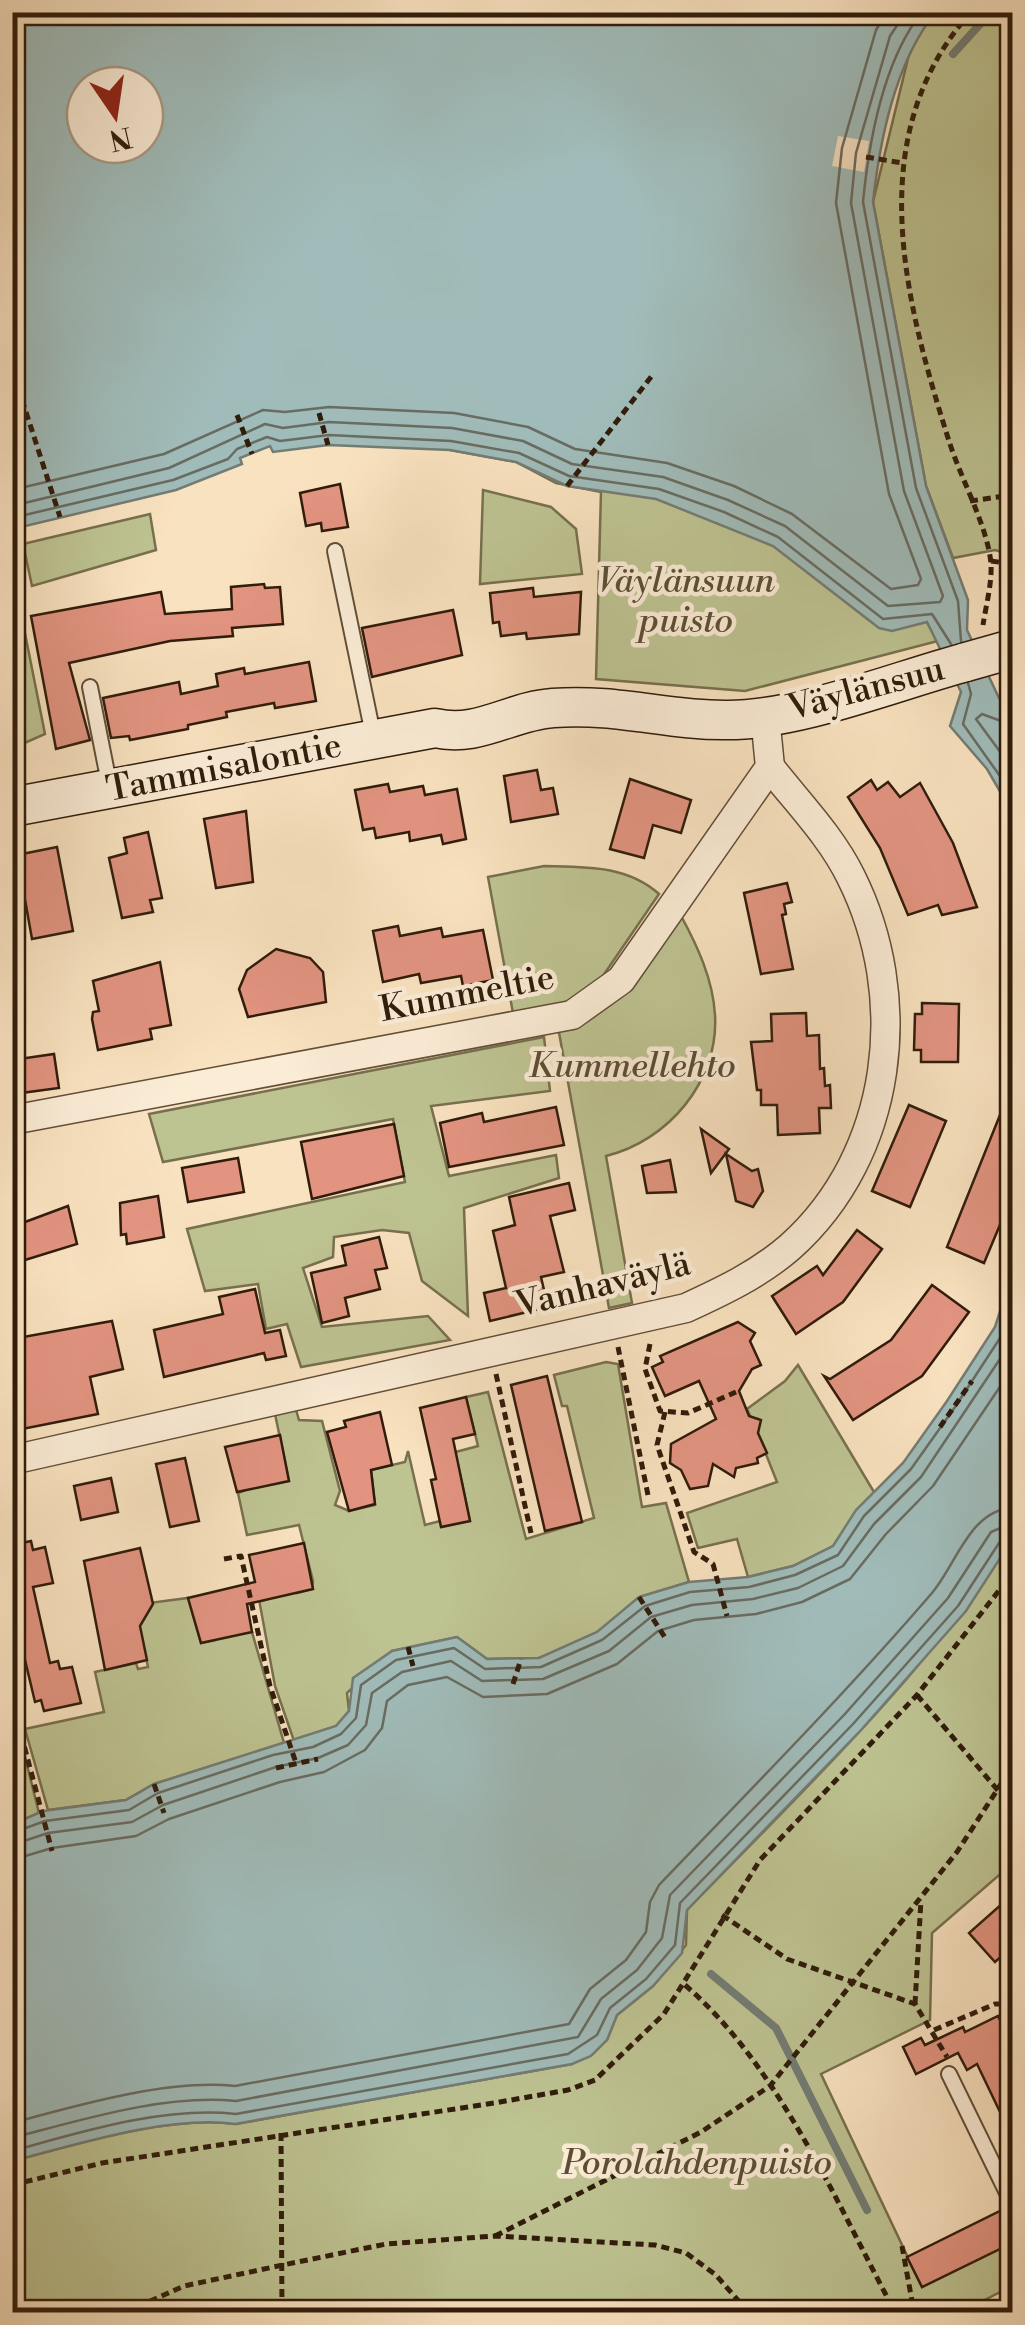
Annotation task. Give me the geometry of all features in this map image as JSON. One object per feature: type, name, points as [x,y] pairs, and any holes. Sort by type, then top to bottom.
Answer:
[{"type":"street","name":"Väylänsuu","points":[[766,716],[916,676],[987,646]]},
{"type":"street","name":"Tammisalontie","points":[[12,808],[435,728],[459,733],[486,728],[508,714],[593,704],[700,719],[766,716]]},
{"type":"street","points":[[766,716],[770,767]]},
{"type":"street","name":"Kummeltie","points":[[12,1120],[572,1015],[622,980],[770,767]]},
{"type":"street","name":"Vanhaväylä","points":[[12,1460],[686,1308],[741,1283],[790,1247],[831,1202],[874,1108],[888,1019],[875,933],[842,862],[770,767]]},
{"type":"lane","points":[[335,551],[374,739]]},
{"type":"lane","points":[[90,687],[110,789]]},
{"type":"lane","points":[[949,2074],[1012,2203]]},
{"type":"path","points":[[971,12],[942,44],[914,106],[903,163],[902,228],[924,360],[991,561],[987,646]]},
{"type":"path","points":[[866,157],[903,163]]},
{"type":"path","points":[[567,486],[654,373]]},
{"type":"path","points":[[14,375],[60,517]]},
{"type":"path","points":[[319,414],[328,444]]},
{"type":"path","points":[[236,415],[252,454]]},
{"type":"path","points":[[970,501],[1012,495]]},
{"type":"path","points":[[991,561],[1012,564]]},
{"type":"path","points":[[612,1324],[650,1500]]},
{"type":"path","points":[[652,1341],[645,1369],[660,1411],[688,1413],[736,1392]]},
{"type":"path","points":[[491,1352],[531,1533]]},
{"type":"path","points":[[940,1428],[972,1382]]},
{"type":"path","points":[[947,1401],[955,1406]]},
{"type":"path","points":[[665,1412],[657,1445],[694,1552],[712,1564],[727,1616]]},
{"type":"path","points":[[224,1559],[241,1556],[270,1686],[296,1763]]},
{"type":"path","points":[[12,2186],[102,2163],[568,2090],[592,2079],[627,2054],[685,1985],[722,1915],[760,1860],[918,1695],[1012,1574]]},
{"type":"path","points":[[639,1597],[666,1639]]},
{"type":"path","points":[[408,1647],[413,1666]]},
{"type":"path","points":[[513,1684],[520,1659]]},
{"type":"path","points":[[918,1695],[1012,1807]]},
{"type":"path","points":[[12,1727],[20,1730],[52,1851]]},
{"type":"path","points":[[276,1768],[318,1759]]},
{"type":"path","points":[[494,2236],[701,2132],[770,2086],[958,1852],[1012,1767]]},
{"type":"path","points":[[154,1784],[164,1812]]},
{"type":"path","points":[[915,2004],[921,1897]]},
{"type":"path","points":[[722,1915],[787,1959],[915,2004],[934,2030],[948,2060],[949,2074]]},
{"type":"path","points":[[1003,2003],[1005,1958],[1009,1954]]},
{"type":"path","points":[[685,1985],[733,2034],[770,2086],[895,2312]]},
{"type":"path","points":[[934,2030],[1003,2003],[1012,2004]]},
{"type":"path","points":[[281,2133],[282,2312]]},
{"type":"path","points":[[126,2312],[184,2286],[283,2264],[386,2244],[494,2236],[655,2244],[686,2253],[716,2275],[748,2312]]},
{"type":"path","points":[[902,2246],[914,2312]]},
{"type":"green space","points":[[935,13],[1012,13],[1012,555],[995,550],[953,558],[926,486],[873,202],[912,42]]},
{"type":"green space","name":"Väylänsuun puisto","points":[[472,325],[927,622],[938,641],[745,691],[596,679],[601,492],[556,483],[516,462],[450,450]]},
{"type":"green space","points":[[483,490],[551,507],[576,529],[582,574],[480,584]]},
{"type":"green space","points":[[150,514],[156,550],[32,586],[23,544]]},
{"type":"green space","points":[[13,573],[45,734],[20,745],[12,721]]},
{"type":"green space","name":"Kummellehto","points":[[544,866],[619,873],[659,894],[594,989],[565,1006],[513,1013],[488,877]]},
{"type":"green space","name":"Kummellehto","points":[[680,914],[708,975],[715,1015],[714,1039],[699,1085],[685,1105],[650,1137],[606,1156],[632,1303],[609,1308],[558,1027]]},
{"type":"green space","points":[[544,1037],[550,1091],[431,1106],[449,1176],[556,1155],[559,1178],[464,1208],[468,1316],[422,1281],[409,1233],[382,1230],[334,1237],[333,1257],[303,1268],[322,1327],[428,1316],[450,1340],[301,1367],[287,1324],[266,1329],[258,1284],[205,1291],[187,1229],[405,1182],[393,1119],[163,1162],[149,1114]]},
{"type":"green space","points":[[606,1362],[618,1364],[642,1507],[666,1503],[689,1582],[639,1597],[598,1632],[607,1642],[538,1658],[487,1659],[457,1637],[392,1651],[347,1693],[349,1711],[336,1726],[294,1741],[275,1686],[258,1594],[262,1601],[296,1589],[297,1593],[312,1589],[313,1581],[299,1525],[247,1535],[238,1493],[272,1480],[274,1484],[289,1481],[275,1414],[296,1410],[299,1420],[322,1421],[340,1491],[335,1505],[349,1511],[375,1505],[371,1470],[405,1462],[408,1451],[425,1525],[440,1521],[442,1527],[470,1521],[460,1474],[448,1454],[478,1446],[466,1397],[488,1392],[526,1539],[594,1518],[567,1406],[562,1406],[554,1375]]},
{"type":"green space","points":[[798,1365],[874,1492],[833,1546],[793,1566],[748,1577],[737,1539],[698,1548],[687,1513],[777,1482],[756,1429],[758,1419],[751,1418],[747,1409],[785,1381]]},
{"type":"green space","name":"Porolahdenpuisto","points":[[1012,1539],[1012,1864],[932,1933],[930,2020],[821,2074],[922,2287],[1004,2247],[1012,2263],[1012,2286],[961,2312],[13,2312],[13,2161],[153,2127],[236,2124],[572,2064],[607,2040],[617,2015],[653,1986],[686,1945],[687,1910],[900,1686],[940,1639]]},
{"type":"green space","points":[[188,1598],[201,1643],[215,1640],[215,1636],[252,1632],[284,1743],[154,1784],[126,1800],[48,1810],[25,1729],[104,1712],[95,1672],[136,1663],[138,1669],[148,1667],[138,1621],[150,1609],[149,1603]]},
{"type":"green space","points":[[13,1733],[23,1749],[39,1813],[13,1824]]},
{"type":"water","points":[[13,13],[935,13],[909,55],[892,102],[873,202],[926,486],[968,600],[967,630],[999,698],[1012,704],[1012,812],[987,769],[950,726],[961,692],[927,622],[892,631],[879,628],[773,546],[656,499],[567,486],[516,462],[450,450],[328,445],[273,452],[270,446],[240,458],[242,464],[176,490],[13,529]]},
{"type":"water","points":[[1012,1274],[1010,1543],[966,1611],[861,1730],[687,1910],[682,1953],[653,1986],[617,2015],[607,2040],[591,2056],[572,2064],[235,2124],[153,2127],[13,2161],[13,1824],[43,1811],[126,1800],[154,1784],[336,1726],[349,1711],[353,1678],[392,1651],[457,1637],[487,1659],[539,1658],[597,1632],[639,1597],[689,1582],[748,1577],[793,1566],[833,1546],[856,1510],[903,1463],[947,1401],[995,1327]]},
{"type":"pier","points":[[838,136],[869,141],[864,172],[832,166]]},
{"type":"building","points":[[340,484],[348,527],[322,531],[321,523],[306,526],[300,493]]},
{"type":"building","points":[[264,584],[265,588],[280,587],[283,624],[232,628],[233,636],[170,641],[69,663],[90,740],[56,749],[31,616],[161,592],[165,614],[232,609],[231,587]]},
{"type":"building","points":[[533,588],[534,597],[581,592],[579,634],[527,639],[526,633],[501,636],[499,622],[493,623],[490,593]]},
{"type":"building","points":[[453,610],[462,655],[372,677],[362,628]]},
{"type":"building","points":[[309,662],[316,701],[275,708],[274,703],[226,712],[227,717],[188,725],[188,729],[130,740],[129,736],[111,738],[103,698],[179,682],[181,694],[218,686],[216,674],[244,668],[245,674]]},
{"type":"building","points":[[537,770],[541,790],[553,788],[558,814],[511,822],[504,776]]},
{"type":"building","points":[[630,779],[691,800],[681,833],[653,825],[644,858],[610,849]]},
{"type":"building","points":[[871,780],[877,790],[888,782],[900,797],[920,783],[953,843],[977,907],[942,915],[938,905],[908,915],[880,848],[848,797]]},
{"type":"building","points":[[388,784],[390,792],[423,786],[425,795],[457,789],[466,839],[443,844],[441,835],[410,841],[409,832],[376,838],[374,828],[363,830],[355,790]]},
{"type":"building","points":[[246,811],[253,882],[216,888],[204,819]]},
{"type":"building","points":[[148,832],[162,898],[150,900],[153,912],[122,918],[109,858],[127,853],[124,838]]},
{"type":"building","points":[[57,847],[73,931],[32,939],[17,855]]},
{"type":"building","points":[[787,883],[792,902],[784,904],[786,914],[782,915],[793,969],[761,974],[744,893]]},
{"type":"building","points":[[398,926],[400,936],[441,928],[443,937],[483,930],[493,980],[463,986],[461,976],[421,983],[419,974],[383,982],[373,931]]},
{"type":"building","points":[[276,949],[310,958],[323,972],[326,1002],[248,1017],[239,989],[247,970]]},
{"type":"building","points":[[160,962],[171,1025],[150,1029],[152,1039],[98,1050],[92,1019],[93,1012],[99,1011],[93,981]]},
{"type":"building","points":[[922,1003],[959,1004],[958,1062],[921,1062],[921,1050],[914,1050],[915,1014],[922,1014]]},
{"type":"building","points":[[806,1013],[807,1036],[819,1035],[820,1069],[824,1068],[825,1086],[830,1085],[831,1108],[819,1108],[820,1133],[778,1135],[777,1105],[761,1105],[751,1042],[772,1041],[771,1014]]},
{"type":"building","points":[[54,1054],[59,1088],[21,1093],[20,1087],[12,1088],[12,1060]]},
{"type":"building","points":[[1012,1085],[1012,1196],[984,1263],[947,1247]]},
{"type":"building","points":[[909,1105],[946,1121],[910,1207],[872,1191]]},
{"type":"building","points":[[556,1107],[564,1145],[449,1167],[440,1123],[482,1113],[484,1122]]},
{"type":"building","points":[[394,1124],[404,1176],[312,1199],[301,1142]]},
{"type":"building","points":[[701,1129],[729,1149],[711,1173]]},
{"type":"building","points":[[726,1154],[752,1171],[758,1169],[763,1191],[753,1207],[736,1201]]},
{"type":"building","points":[[238,1158],[244,1192],[188,1202],[182,1168]]},
{"type":"building","points":[[670,1160],[676,1192],[647,1193],[642,1166]]},
{"type":"building","points":[[569,1183],[575,1210],[550,1216],[564,1272],[541,1277],[548,1307],[490,1321],[484,1293],[506,1288],[493,1231],[515,1225],[509,1197]]},
{"type":"building","points":[[158,1196],[164,1237],[127,1244],[126,1234],[121,1235],[120,1203]]},
{"type":"building","points":[[21,1204],[25,1222],[68,1206],[77,1244],[12,1264],[12,1205]]},
{"type":"building","points":[[857,1230],[882,1249],[843,1302],[796,1334],[772,1296],[817,1266],[823,1275]]},
{"type":"building","points":[[379,1237],[387,1268],[375,1270],[380,1289],[345,1298],[349,1316],[322,1323],[311,1273],[346,1265],[342,1246]]},
{"type":"building","points":[[932,1285],[969,1312],[922,1376],[853,1420],[824,1376],[830,1379],[891,1340]]},
{"type":"building","points":[[255,1289],[265,1333],[280,1330],[286,1356],[266,1360],[264,1353],[164,1377],[154,1330],[223,1314],[219,1297]]},
{"type":"building","points":[[112,1321],[123,1369],[90,1377],[98,1414],[12,1431],[12,1339]]},
{"type":"building","points":[[738,1322],[755,1333],[750,1341],[761,1365],[752,1369],[739,1391],[749,1416],[761,1420],[758,1433],[767,1453],[757,1458],[758,1463],[736,1468],[734,1477],[713,1464],[708,1486],[690,1489],[681,1470],[670,1463],[671,1444],[716,1419],[699,1381],[665,1396],[652,1367],[663,1362],[660,1356]]},
{"type":"building","points":[[547,1376],[582,1522],[545,1531],[511,1385]]},
{"type":"building","points":[[466,1397],[475,1434],[453,1439],[470,1521],[441,1527],[431,1480],[436,1479],[420,1408]]},
{"type":"building","points":[[380,1412],[392,1465],[371,1470],[375,1504],[349,1511],[327,1432],[346,1427],[344,1421]]},
{"type":"building","points":[[280,1435],[289,1481],[237,1492],[225,1447]]},
{"type":"building","points":[[185,1458],[199,1521],[170,1527],[156,1464]]},
{"type":"building","points":[[111,1478],[118,1512],[81,1520],[74,1486]]},
{"type":"building","points":[[31,1541],[33,1550],[45,1547],[53,1583],[33,1587],[50,1663],[58,1661],[60,1669],[72,1667],[81,1703],[44,1711],[41,1700],[35,1702],[25,1660],[12,1663],[12,1545]]},
{"type":"building","points":[[304,1543],[313,1589],[247,1604],[252,1632],[201,1643],[188,1598],[255,1582],[249,1555]]},
{"type":"building","points":[[140,1548],[153,1604],[140,1626],[147,1660],[105,1670],[84,1561]]},
{"type":"building","points":[[1012,1895],[1012,1947],[995,1962],[969,1933]]},
{"type":"building","points":[[998,2016],[1012,2045],[1012,2137],[977,2064],[967,2070],[958,2053],[916,2074],[903,2047],[921,2038],[925,2045],[963,2027],[965,2032]]},
{"type":"building","points":[[1004,2209],[1012,2214],[1012,2243],[922,2287],[907,2257]]},
{"type":"waterway","points":[[953,54],[991,12]]},
{"type":"waterway","points":[[711,1974],[776,2028],[867,2210]]}]
